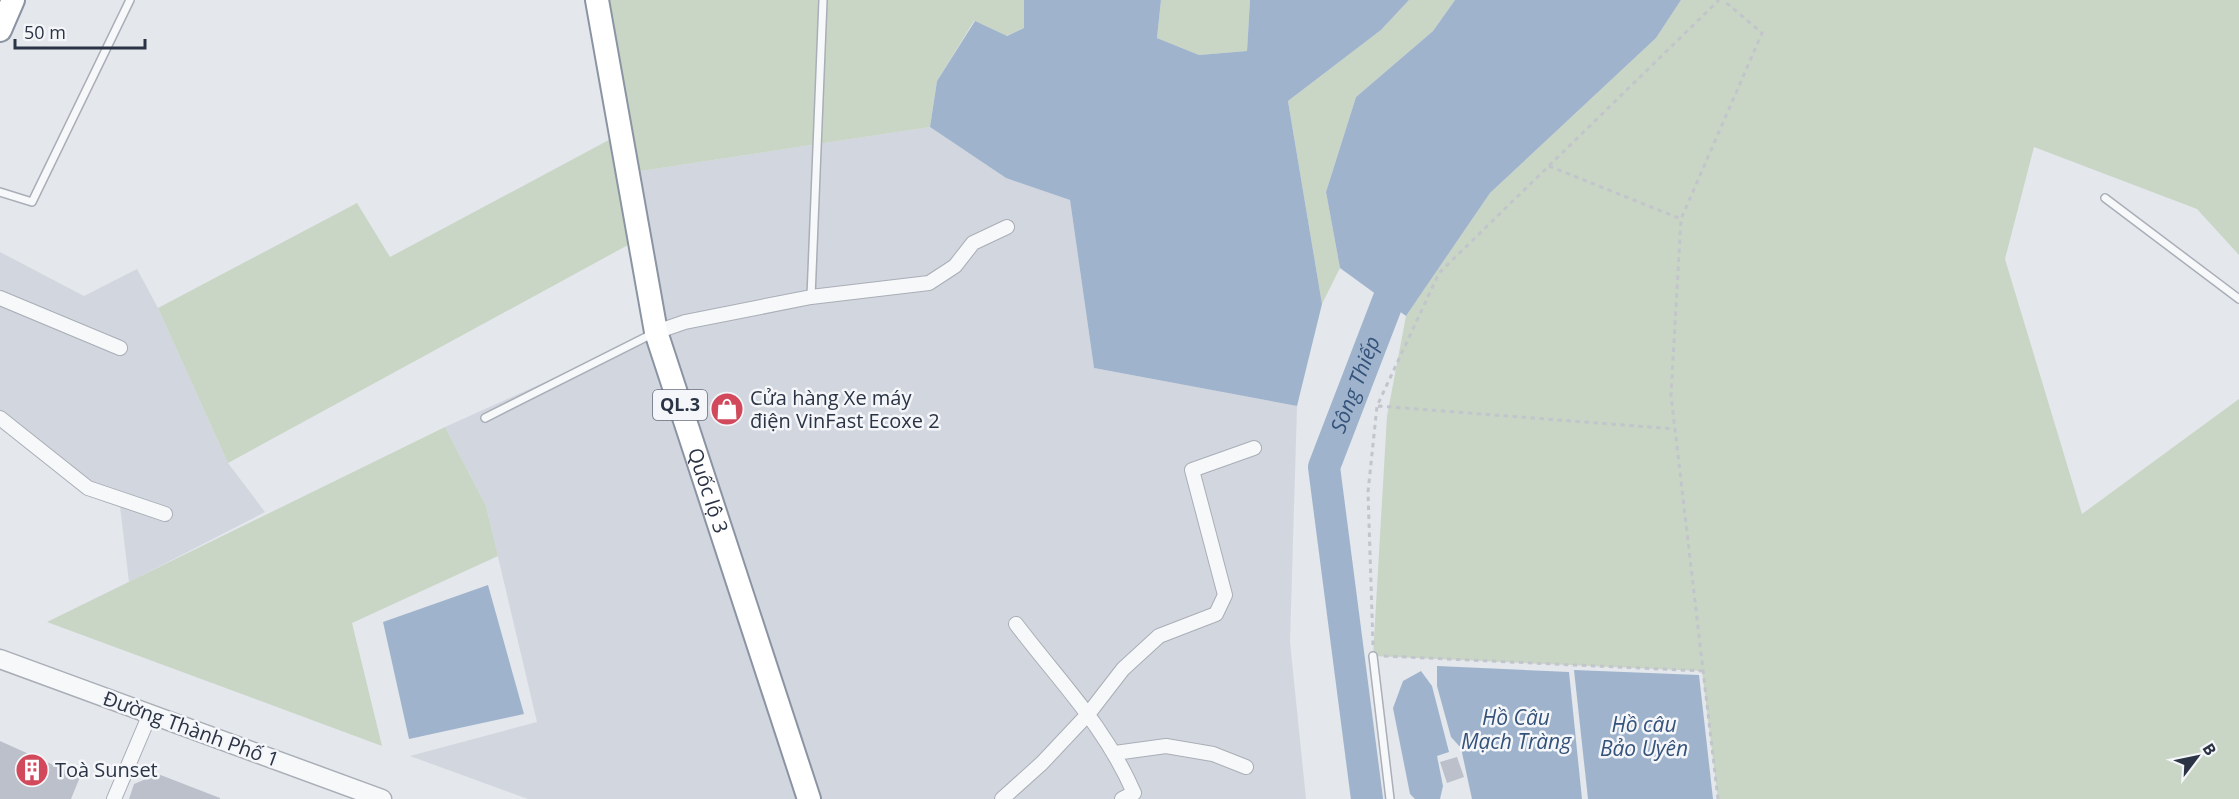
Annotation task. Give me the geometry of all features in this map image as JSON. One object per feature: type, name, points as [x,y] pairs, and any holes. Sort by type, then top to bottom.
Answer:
[{"type":"highway","points":[[0,30],[13,0]]},
{"type":"highway","name":"Quốc lộ 3","points":[[597,0],[656,332],[809,799]]},
{"type":"street","points":[[656,332],[685,322],[811,297],[929,283],[955,266],[973,243],[1007,227]]},
{"type":"street","points":[[0,298],[120,348]]},
{"type":"street","points":[[0,418],[88,488],[165,514]]},
{"type":"street","points":[[1002,799],[1042,763],[1089,713],[1123,669],[1159,636],[1216,614],[1226,595],[1192,471],[1254,448]]},
{"type":"street","points":[[1016,624],[1062,684],[1089,713],[1115,753],[1132,797]]},
{"type":"street","name":"Đường Thành Phố 1","points":[[0,659],[381,799]]},
{"type":"street","points":[[114,799],[150,714]]},
{"type":"street","points":[[1115,753],[1166,746],[1214,754],[1246,767]]},
{"type":"lane","points":[[0,192],[32,202],[130,0]]},
{"type":"lane","points":[[811,297],[823,0]]},
{"type":"lane","points":[[2105,198],[2239,299]]},
{"type":"lane","points":[[485,418],[656,332]]},
{"type":"lane","points":[[1373,656],[1390,799]]},
{"type":"path","points":[[1703,671],[1373,656],[1368,492],[1377,405],[1439,273],[1719,0]]},
{"type":"path","points":[[1718,799],[1671,395],[1681,219],[1762,33],[1724,0]]},
{"type":"path","points":[[1549,166],[1681,219]]},
{"type":"path","points":[[1377,405],[1675,429]]},
{"type":"shaded area","points":[[930,127],[1006,178],[1070,200],[1094,368],[1297,406],[1290,642],[1306,799],[528,799],[410,756],[537,722],[486,506],[445,427],[656,332],[628,173]]},
{"type":"shaded area","points":[[0,252],[84,296],[137,269],[158,308],[228,463],[265,512],[129,582],[119,498],[88,488],[0,418]]},
{"type":"green space","points":[[597,0],[1024,0],[1024,28],[1006,36],[974,21],[937,81],[930,127],[628,173],[639,239],[228,463],[158,308],[357,203],[390,257],[620,134]]},
{"type":"green space","points":[[1161,0],[1250,0],[1247,51],[1199,55],[1157,38]]},
{"type":"green space","points":[[1409,0],[1455,0],[1433,31],[1356,97],[1326,192],[1340,268],[1322,304],[1288,101],[1381,30]]},
{"type":"green space","points":[[1681,0],[2239,0],[2239,255],[2197,209],[2034,147],[2005,259],[2082,514],[2239,399],[2239,799],[1718,799],[1702,671],[1373,656],[1387,416],[1406,316],[1490,193],[1656,38]]},
{"type":"green space","points":[[445,427],[486,506],[498,556],[352,623],[382,746],[47,622]]},
{"type":"water","points":[[1024,0],[1161,0],[1157,38],[1199,55],[1247,51],[1250,0],[1409,0],[1381,30],[1288,101],[1322,304],[1297,406],[1094,368],[1070,200],[1006,178],[930,127],[937,81],[975,21],[1007,36],[1024,28]]},
{"type":"water","points":[[1455,0],[1681,0],[1656,38],[1490,193],[1406,316],[1340,268],[1326,192],[1356,97],[1433,31]]},
{"type":"water","points":[[488,585],[524,714],[409,739],[383,622]]},
{"type":"water","name":"Hồ Câu Mạch Tràng","points":[[1437,666],[1569,672],[1582,799],[1472,799],[1461,748],[1451,737],[1437,686]]},
{"type":"water","name":"Hồ câu Bảo Uyên","points":[[1574,670],[1699,675],[1713,799],[1588,799]]},
{"type":"water","points":[[1421,671],[1432,686],[1449,752],[1437,756],[1443,786],[1440,799],[1415,799],[1410,794],[1393,708],[1403,681]]},
{"type":"building","name":"Toà Sunset","points":[[0,741],[80,777],[71,799],[0,799]]},
{"type":"building","points":[[1457,757],[1464,777],[1447,783],[1440,762]]},
{"type":"building","points":[[158,774],[220,799],[129,799],[134,784]]},
{"type":"waterway","name":"Sông Thiếp","points":[[1367,799],[1324,467],[1403,262]]},
{"type":"place","name":"Cửa hàng Xe máy điện VinFast Ecoxe 2","points":[[727,409]]},
{"type":"place","name":"Toà Sunset","points":[[32,770]]}]
